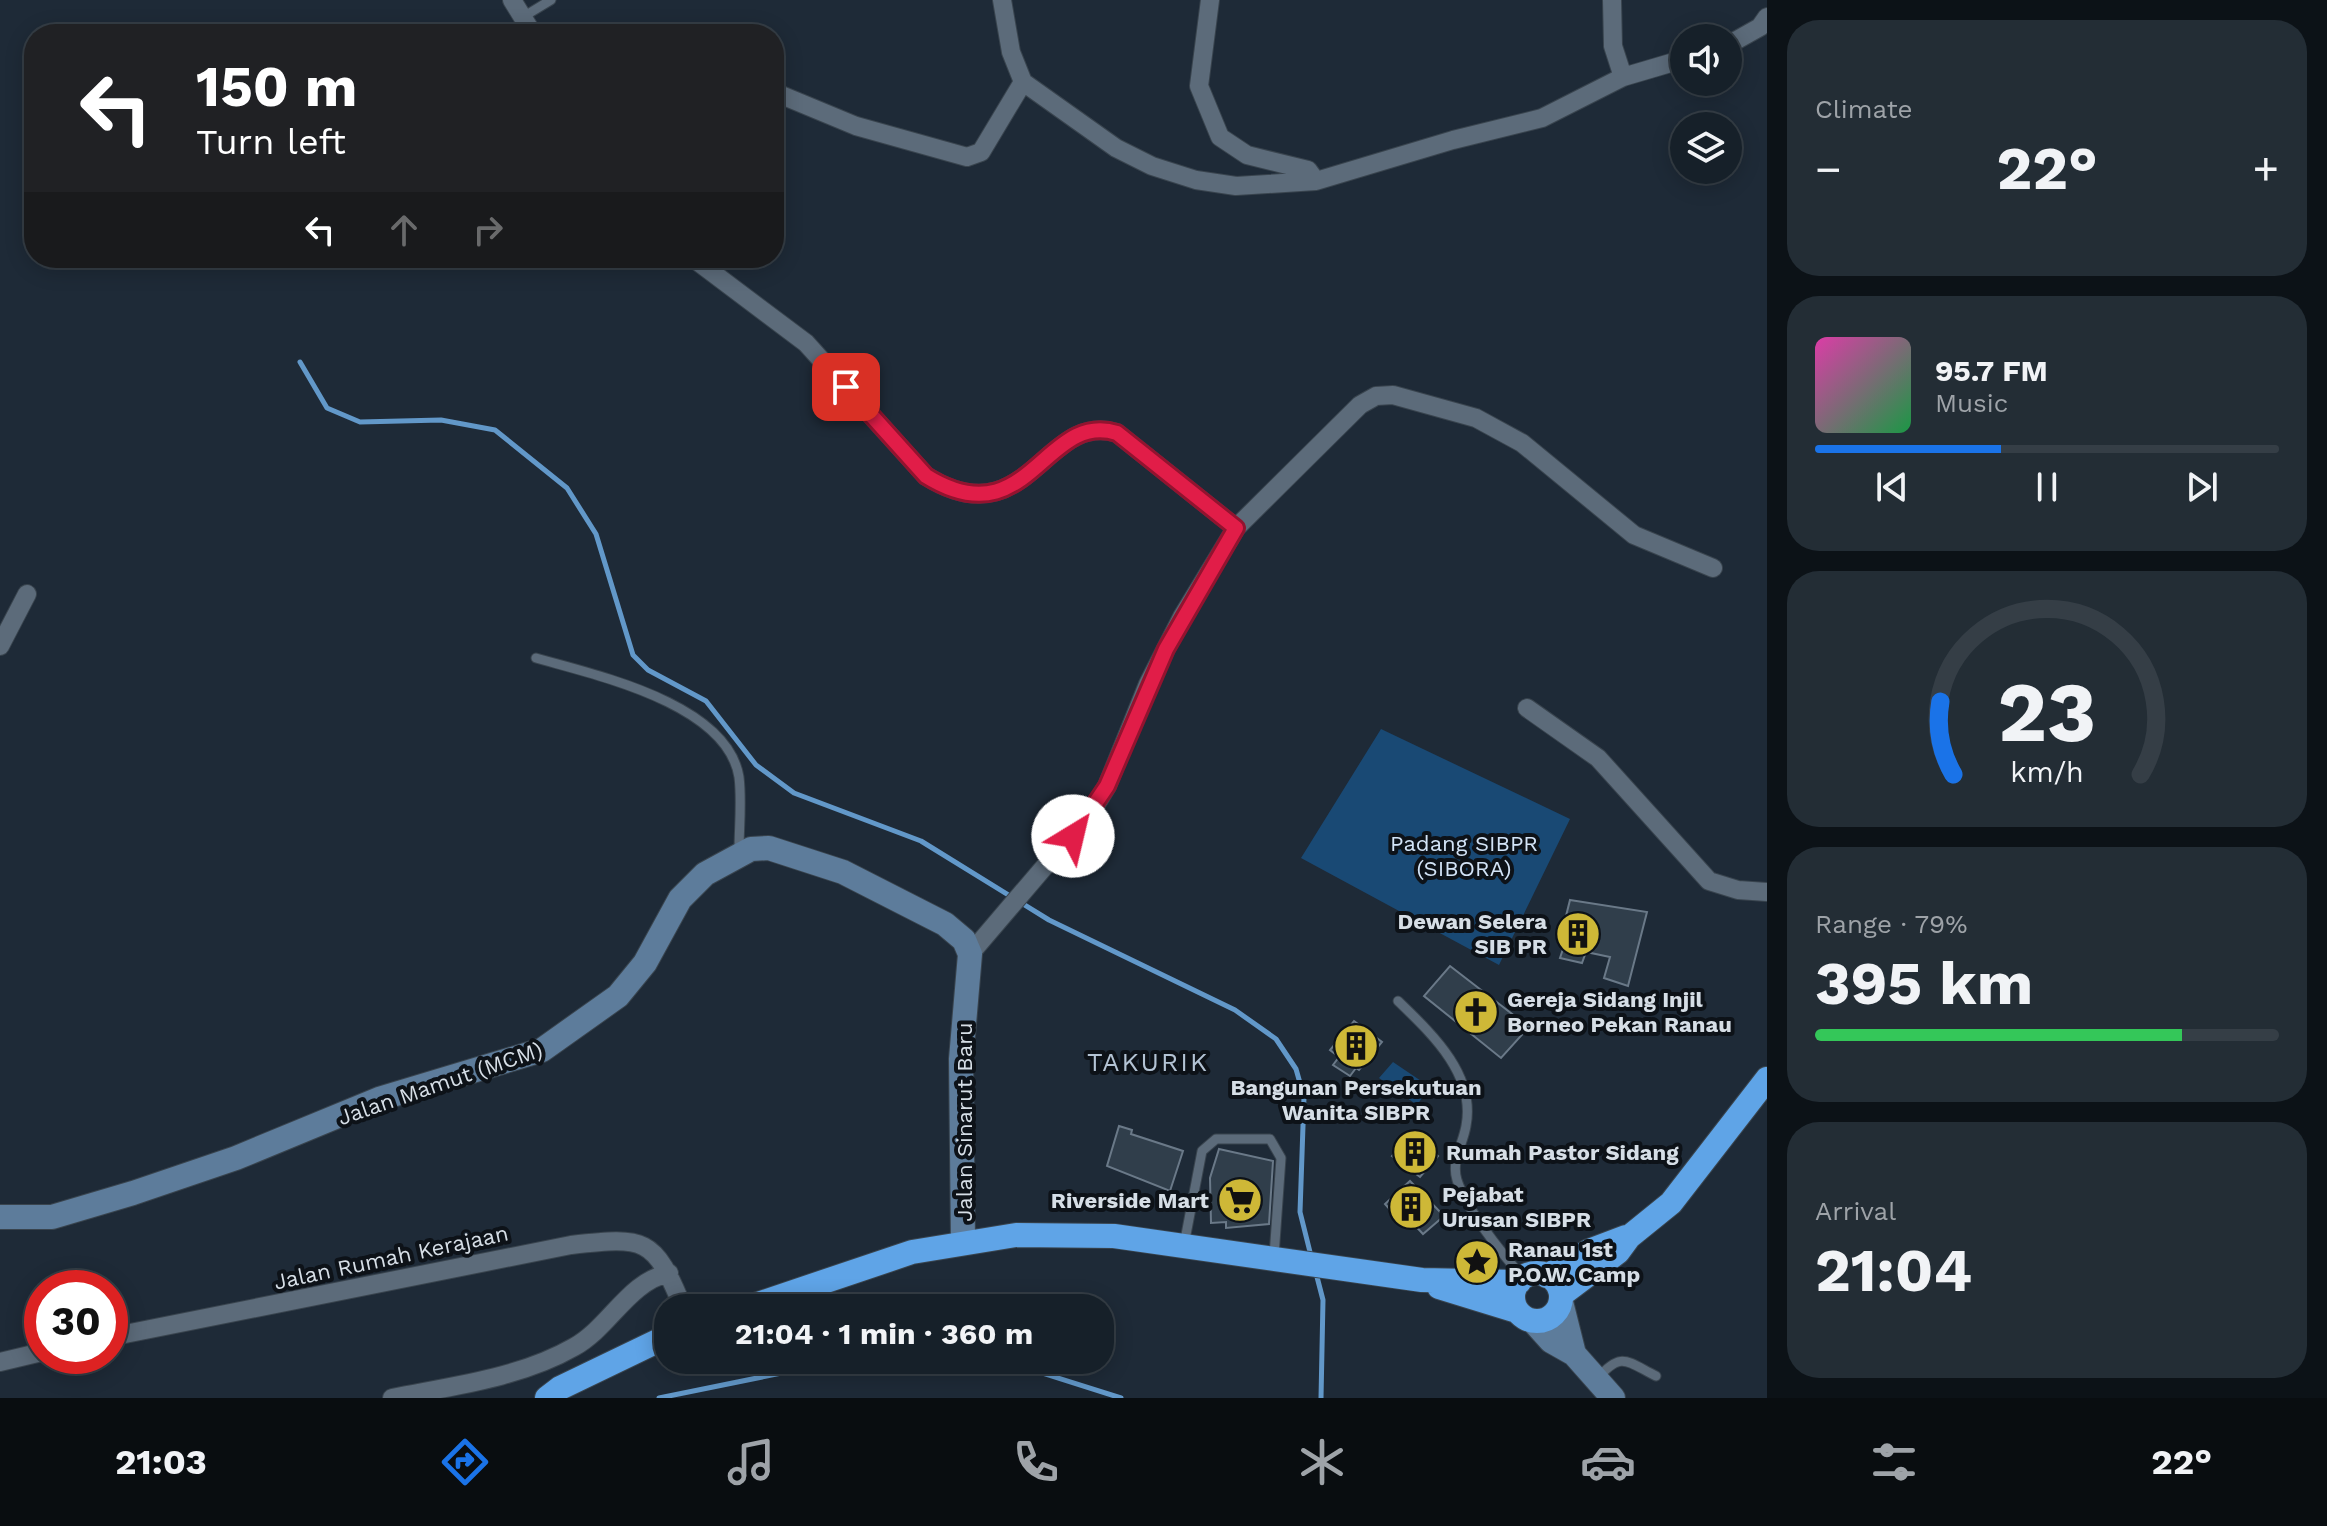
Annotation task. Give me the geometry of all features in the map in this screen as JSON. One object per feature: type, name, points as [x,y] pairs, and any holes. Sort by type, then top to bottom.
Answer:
[{"type":"highway","points":[[1525,1316],[1513,1299],[1542,1286],[1589,1251],[1629,1237],[1671,1203],[1767,1079]]},
{"type":"highway","points":[[788,1294],[912,1252],[1016,1235],[1063,1234],[1281,1257],[1422,1280],[1542,1286]]},
{"type":"highway","points":[[1422,1280],[1525,1316],[1551,1317],[1542,1286]]},
{"type":"highway","points":[[547,1398],[560,1388],[654,1343]]},
{"type":"street","points":[[512,0],[527,24]]},
{"type":"street","points":[[1002,0],[1011,52],[1023,82],[1116,148],[1152,166],[1196,180],[1236,186],[1316,181],[1453,140],[1542,118],[1623,77],[1670,63]]},
{"type":"street","points":[[1210,0],[1199,67],[1199,86],[1220,137],[1247,155],[1308,170],[1316,181]]},
{"type":"street","points":[[1612,0],[1613,46],[1623,77]]},
{"type":"street","points":[[1742,37],[1765,24]]},
{"type":"street","points":[[784,96],[856,126],[967,157],[981,152],[1023,82]]},
{"type":"street","points":[[706,268],[806,343],[926,476],[942,486],[961,493],[1002,491],[1018,483],[1076,435],[1103,429],[1117,433],[1236,528]]},
{"type":"street","points":[[970,954],[1079,828],[1107,786],[1166,649],[1236,528],[1360,405],[1376,396],[1393,395],[1476,418],[1501,430],[1522,443],[1634,535],[1713,568]]},
{"type":"street","points":[[0,646],[27,594]]},
{"type":"street","points":[[1527,708],[1598,758],[1709,881],[1738,890],[1767,892]]},
{"type":"street","name":"Jalan Mamut (MCM)","points":[[0,1217],[52,1217],[119,1197],[236,1158],[379,1099],[542,1050],[618,996],[645,963],[680,899],[705,874],[739,854],[769,848],[820,861],[945,924],[964,940],[970,954]]},
{"type":"street","name":"Jalan Sinarut Baru","points":[[963,1242],[961,1059],[970,954]]},
{"type":"street","name":"Jalan Rumah Kerajaan","points":[[128,1333],[571,1245],[632,1240],[646,1246],[669,1273],[677,1294]]},
{"type":"street","points":[[392,1398],[483,1380],[561,1354],[589,1336],[647,1280],[669,1273]]},
{"type":"street","points":[[1542,1286],[1574,1354],[1613,1398]]},
{"type":"street","points":[[1525,1316],[1551,1341],[1574,1354]]},
{"type":"street","points":[[0,1362],[24,1356]]},
{"type":"lane","points":[[523,17],[551,0]]},
{"type":"lane","points":[[536,658],[621,682],[681,708],[722,742],[739,775],[739,854]]},
{"type":"lane","points":[[1398,1001],[1425,1027],[1456,1067],[1467,1113],[1457,1154],[1457,1180],[1505,1256],[1542,1286]]},
{"type":"lane","points":[[1184,1245],[1202,1151],[1216,1139],[1259,1137],[1270,1139],[1281,1158],[1281,1257]]},
{"type":"lane","points":[[1597,1379],[1610,1364],[1621,1360],[1656,1376]]},
{"type":"green space","name":"Padang SIBPR (SIBORA)","points":[[1381,729],[1570,819],[1499,965],[1301,858]]},
{"type":"green space","points":[[1393,1062],[1430,1087],[1417,1105],[1379,1078]]},
{"type":"building","points":[[1570,900],[1647,912],[1628,986],[1604,978],[1610,957],[1586,952],[1582,963],[1560,958],[1564,946],[1559,944]]},
{"type":"building","name":"Gereja Sidang Injil Borneo Pekan Ranau","points":[[1450,966],[1529,1027],[1501,1058],[1424,996]]},
{"type":"building","name":"Bangunan Persekutuan Wanita SIBPR","points":[[1354,1021],[1382,1042],[1359,1070],[1356,1068],[1350,1076],[1333,1065],[1339,1057],[1330,1050]]},
{"type":"building","points":[[1119,1126],[1132,1130],[1131,1134],[1183,1151],[1170,1191],[1107,1166]]},
{"type":"building","name":"Rumah Pastor Sidang","points":[[1412,1132],[1438,1156],[1420,1177],[1392,1156]]},
{"type":"building","name":"Riverside Mart","points":[[1219,1149],[1273,1161],[1269,1224],[1226,1228],[1226,1222],[1211,1223],[1210,1178]]},
{"type":"building","name":"Pejabat Urusan SIBPR","points":[[1410,1181],[1444,1216],[1423,1234],[1400,1209],[1394,1214],[1385,1204]]},
{"type":"waterway","points":[[300,362],[327,408],[360,422],[441,420],[495,430],[567,488],[596,534],[633,655],[648,670],[706,701],[756,765],[794,793],[921,841],[1049,920],[1235,1010],[1276,1039],[1296,1069],[1304,1097],[1300,1212],[1311,1256]]},
{"type":"waterway","points":[[1316,1273],[1323,1300],[1321,1398]]},
{"type":"waterway","points":[[659,1398],[777,1374]]},
{"type":"waterway","points":[[1045,1374],[1121,1398]]},
{"type":"place","name":"Dewan Selera SIB PR","points":[[1578,934]]},
{"type":"place","name":"Gereja Sidang Injil Borneo Pekan Ranau","points":[[1476,1012]]},
{"type":"place","name":"Bangunan Persekutuan Wanita SIBPR","points":[[1356,1046]]},
{"type":"place","name":"Rumah Pastor Sidang","points":[[1415,1152]]},
{"type":"place","name":"Riverside Mart","points":[[1240,1200]]},
{"type":"place","name":"Pejabat Urusan SIBPR","points":[[1411,1207]]},
{"type":"place","name":"Ranau 1st P.O.W. Camp","points":[[1477,1262]]},
{"type":"district","name":"TAKURIK","points":[[1148,1062]]},
{"type":"route","points":[[846,387],[926,476],[961,493],[1002,491],[1018,483],[1076,435],[1103,429],[1117,433],[1236,528],[1182,617],[1148,684],[1107,786],[1073,836]]}]
